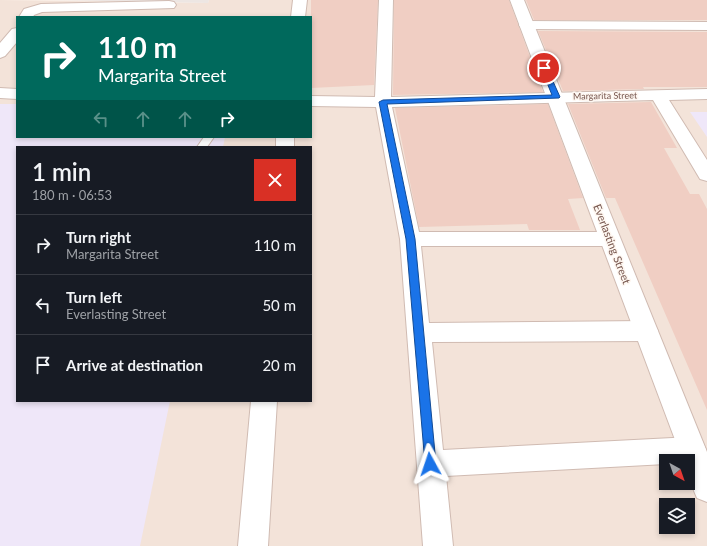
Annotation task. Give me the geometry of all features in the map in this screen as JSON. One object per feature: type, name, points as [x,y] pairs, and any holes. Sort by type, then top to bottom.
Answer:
[{"type":"street","points":[[298,16],[300,0]]},
{"type":"street","points":[[386,0],[383,102],[410,239],[438,546]]},
{"type":"street","name":"Everlasting Street","points":[[517,0],[707,488]]},
{"type":"street","points":[[27,16],[29,12],[41,8],[170,5]]},
{"type":"street","points":[[526,25],[707,26]]},
{"type":"street","points":[[0,54],[16,33]]},
{"type":"street","points":[[0,92],[16,94]]},
{"type":"street","name":"Margarita Street","points":[[312,101],[383,102],[707,94]]},
{"type":"street","points":[[658,95],[707,175]]},
{"type":"street","points":[[410,239],[610,239]]},
{"type":"street","points":[[419,333],[646,332]]},
{"type":"street","points":[[253,546],[264,402]]},
{"type":"street","points":[[430,464],[692,450]]},
{"type":"shaded area","points":[[0,0],[208,3],[209,0],[707,0],[707,546],[0,546]]},
{"type":"shaded area","points":[[52,0],[209,0],[208,3]]},
{"type":"shaded area","points":[[0,104],[16,104],[16,138],[225,138],[223,146],[16,146],[16,402],[170,402],[140,546],[0,546]]},
{"type":"shaded area","points":[[690,112],[707,112],[707,137]]},
{"type":"building","points":[[311,0],[378,0],[374,85],[312,88]]},
{"type":"building","points":[[394,0],[509,0],[543,92],[393,95]]},
{"type":"building","points":[[526,0],[707,0],[707,20],[534,20]]},
{"type":"building","points":[[538,31],[707,32],[707,87],[643,87],[644,89],[563,91]]},
{"type":"building","points":[[651,102],[677,148],[664,148],[690,194],[699,194],[707,209],[707,410],[615,198],[606,198],[568,104]]},
{"type":"building","points":[[548,104],[583,198],[568,199],[580,230],[529,230],[527,224],[419,227],[395,108]]},
{"type":"route","points":[[430,464],[410,239],[383,102],[556,97],[544,68]]}]
